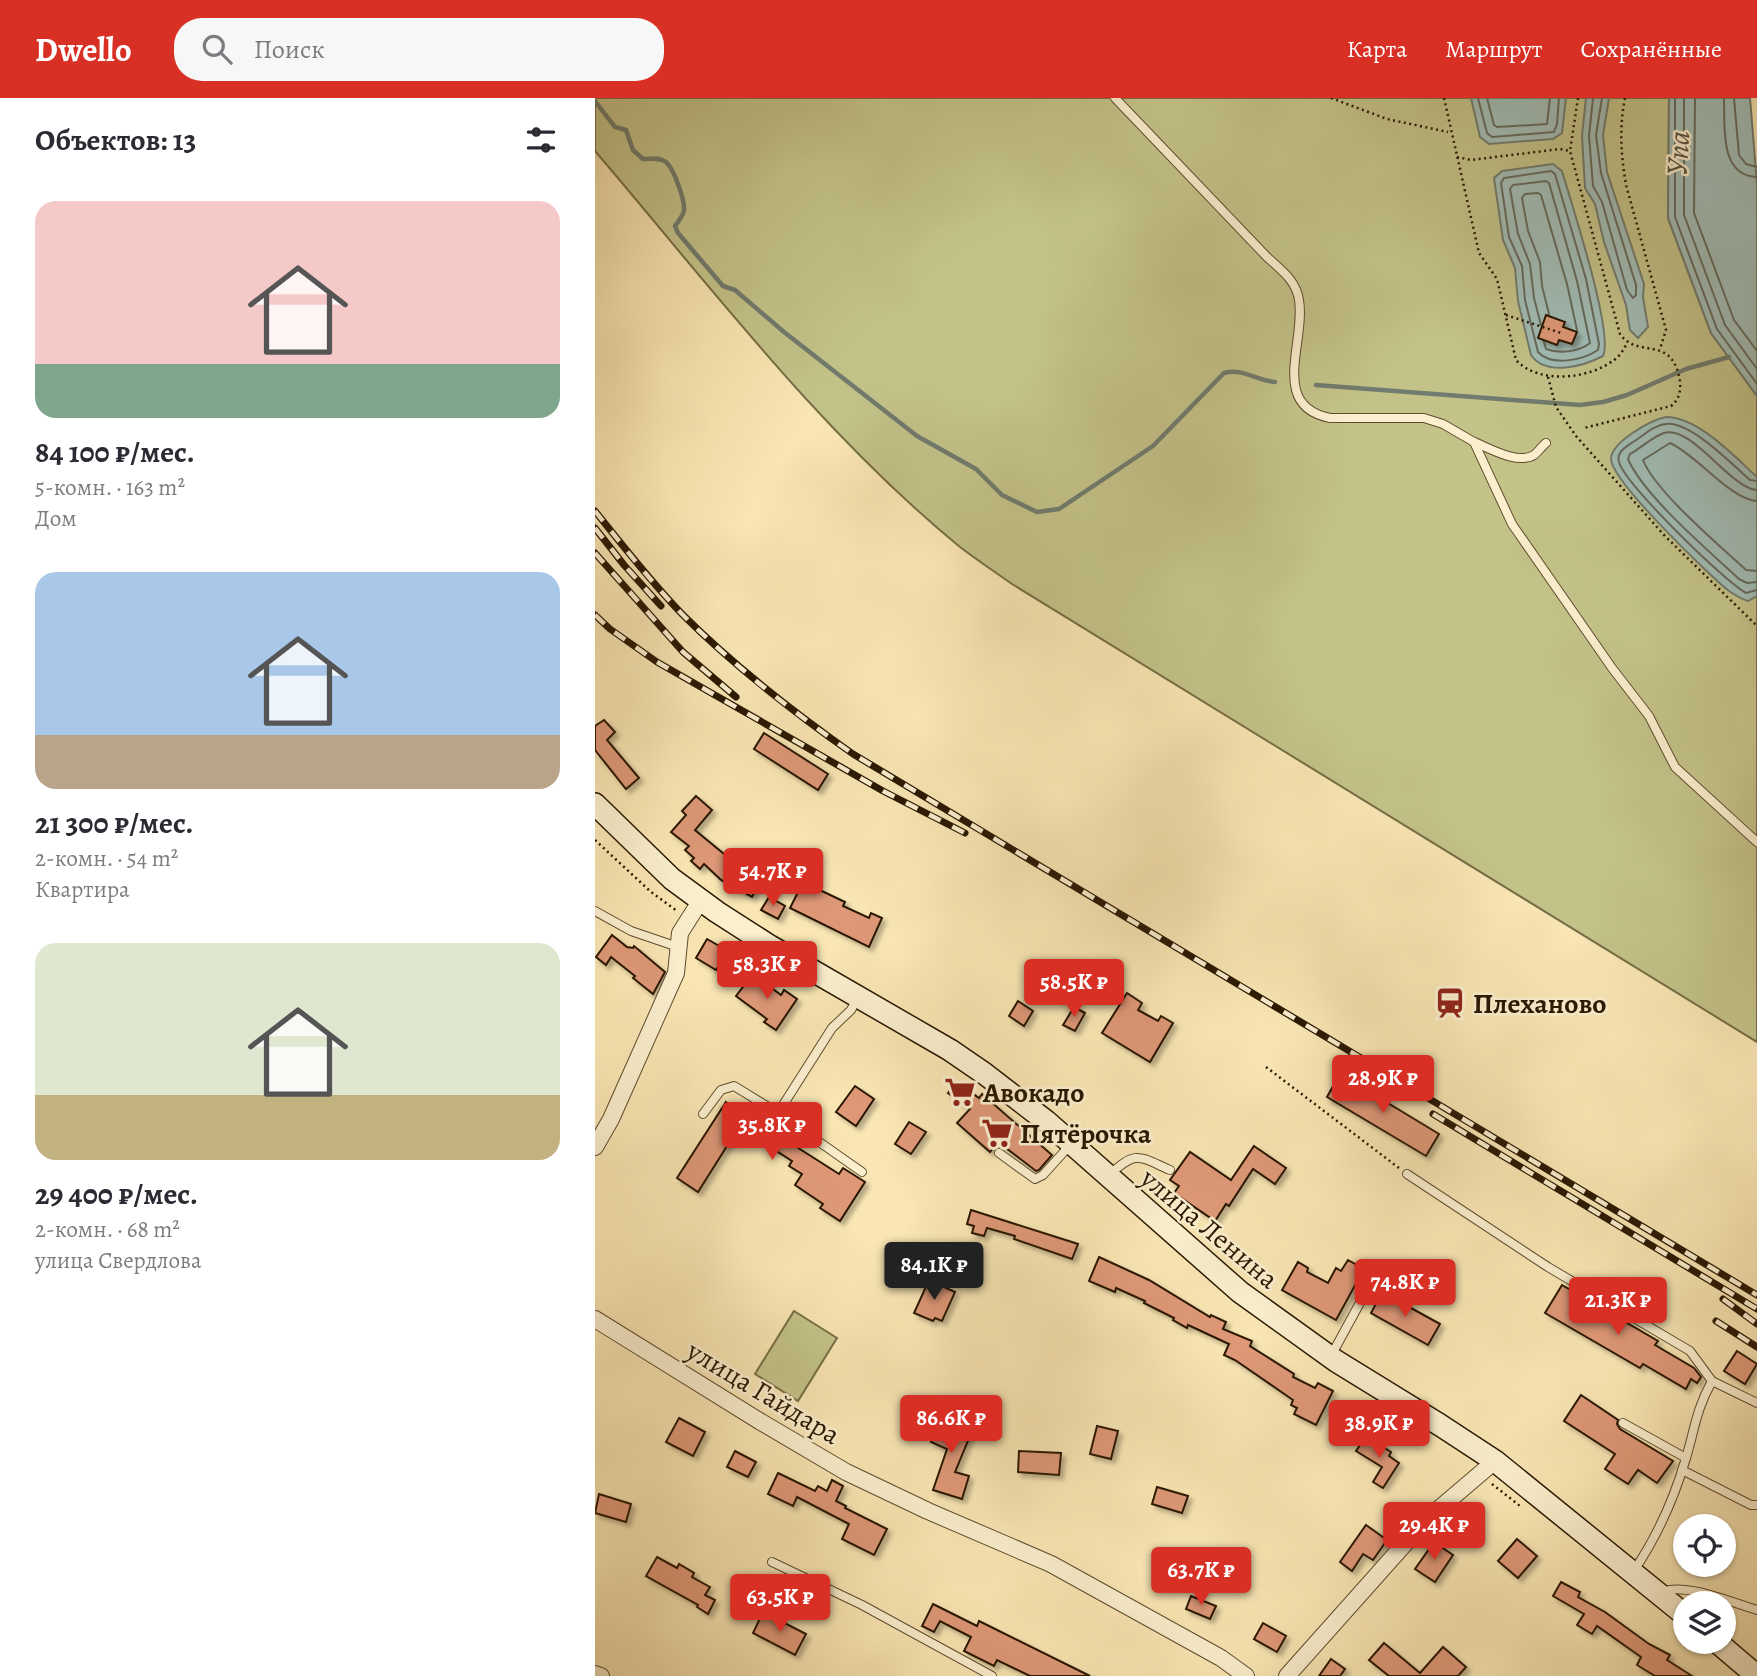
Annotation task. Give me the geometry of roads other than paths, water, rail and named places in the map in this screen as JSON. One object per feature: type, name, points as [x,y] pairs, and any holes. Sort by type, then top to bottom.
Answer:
[{"type":"main road","name":"улица Ленина","points":[[595,804],[673,879],[701,900],[770,946],[985,1074],[1071,1144],[1240,1292],[1330,1357],[1495,1461],[1673,1605]]},
{"type":"main road","points":[[1731,1654],[1757,1676]]},
{"type":"street","points":[[595,1147],[673,982],[678,965],[680,933],[701,900]]},
{"type":"street","name":"улица Гайдара","points":[[595,1319],[846,1472],[1051,1564],[1221,1658],[1246,1676]]},
{"type":"street","points":[[1287,1676],[1427,1519],[1495,1461]]},
{"type":"street","points":[[595,1674],[601,1676]]},
{"type":"lane","points":[[1115,98],[1267,257],[1289,275],[1299,299],[1300,327],[1294,375],[1295,389],[1304,407],[1330,418],[1424,418],[1443,424],[1474,442],[1502,453],[1522,457],[1532,456],[1546,443]]},
{"type":"lane","points":[[1474,442],[1512,524],[1612,668],[1649,716],[1675,767],[1757,842]]},
{"type":"lane","points":[[595,911],[631,931],[678,947]]},
{"type":"lane","points":[[778,1113],[832,1028],[851,1010],[859,997]]},
{"type":"lane","points":[[703,1114],[721,1090],[738,1087],[862,1171]]},
{"type":"lane","points":[[999,1153],[1035,1179],[1043,1175],[1071,1144]]},
{"type":"lane","points":[[1107,1177],[1126,1160],[1134,1157],[1170,1170]]},
{"type":"lane","points":[[1408,1174],[1548,1266],[1690,1350],[1712,1381],[1757,1403]]},
{"type":"lane","points":[[1330,1357],[1373,1279]]},
{"type":"lane","points":[[1633,1572],[1650,1548],[1662,1523],[1686,1458],[1698,1408],[1712,1381]]},
{"type":"lane","points":[[1623,1423],[1686,1458]]},
{"type":"lane","points":[[1682,1470],[1751,1505],[1757,1505]]},
{"type":"lane","points":[[772,1562],[862,1605],[992,1676]]},
{"type":"lane","points":[[1659,1594],[1678,1589],[1757,1610]]},
{"type":"water","points":[[1471,98],[1566,98],[1562,133],[1553,139],[1489,144],[1480,137]]},
{"type":"water","points":[[1586,98],[1609,98],[1603,135],[1607,172],[1644,284],[1643,297],[1648,327],[1638,338],[1630,330],[1626,305],[1604,242],[1595,204],[1585,188],[1582,136]]},
{"type":"water","name":"Упа","points":[[1669,98],[1750,98],[1757,184],[1757,396],[1711,333],[1668,218]]},
{"type":"water","points":[[1553,164],[1562,171],[1582,237],[1603,322],[1605,343],[1603,356],[1565,368],[1546,366],[1531,355],[1518,301],[1515,268],[1503,240],[1494,178],[1502,171]]},
{"type":"water","points":[[1666,417],[1690,423],[1703,430],[1757,477],[1757,596],[1748,601],[1729,591],[1682,547],[1642,505],[1615,469],[1611,458],[1618,445],[1651,422]]},
{"type":"waterway","points":[[595,101],[615,127],[626,130],[633,150],[643,159],[661,159],[669,166],[684,206],[675,226],[678,233],[723,286],[735,290],[784,332],[917,436],[976,469],[1002,495],[1037,512],[1059,509],[1153,446],[1224,373],[1243,373],[1275,382]]},
{"type":"waterway","points":[[1316,385],[1580,405],[1627,395],[1686,369],[1729,357]]},
{"type":"railway","points":[[595,511],[659,589],[722,652],[853,754],[1757,1295]]},
{"type":"railway","points":[[595,528],[661,606]]},
{"type":"railway","points":[[595,553],[683,652],[736,697]]},
{"type":"railway","points":[[595,615],[657,662],[883,791],[965,833]]},
{"type":"railway","points":[[1433,1114],[1757,1309]]},
{"type":"railway","points":[[1723,1299],[1757,1324]]},
{"type":"railway","points":[[1716,1321],[1757,1347]]},
{"type":"place","name":"Плеханово","points":[[1450,1003]]},
{"type":"place","name":"Авокадо","points":[[960,1092]]},
{"type":"place","name":"Пятёрочка","points":[[997,1133]]}]
